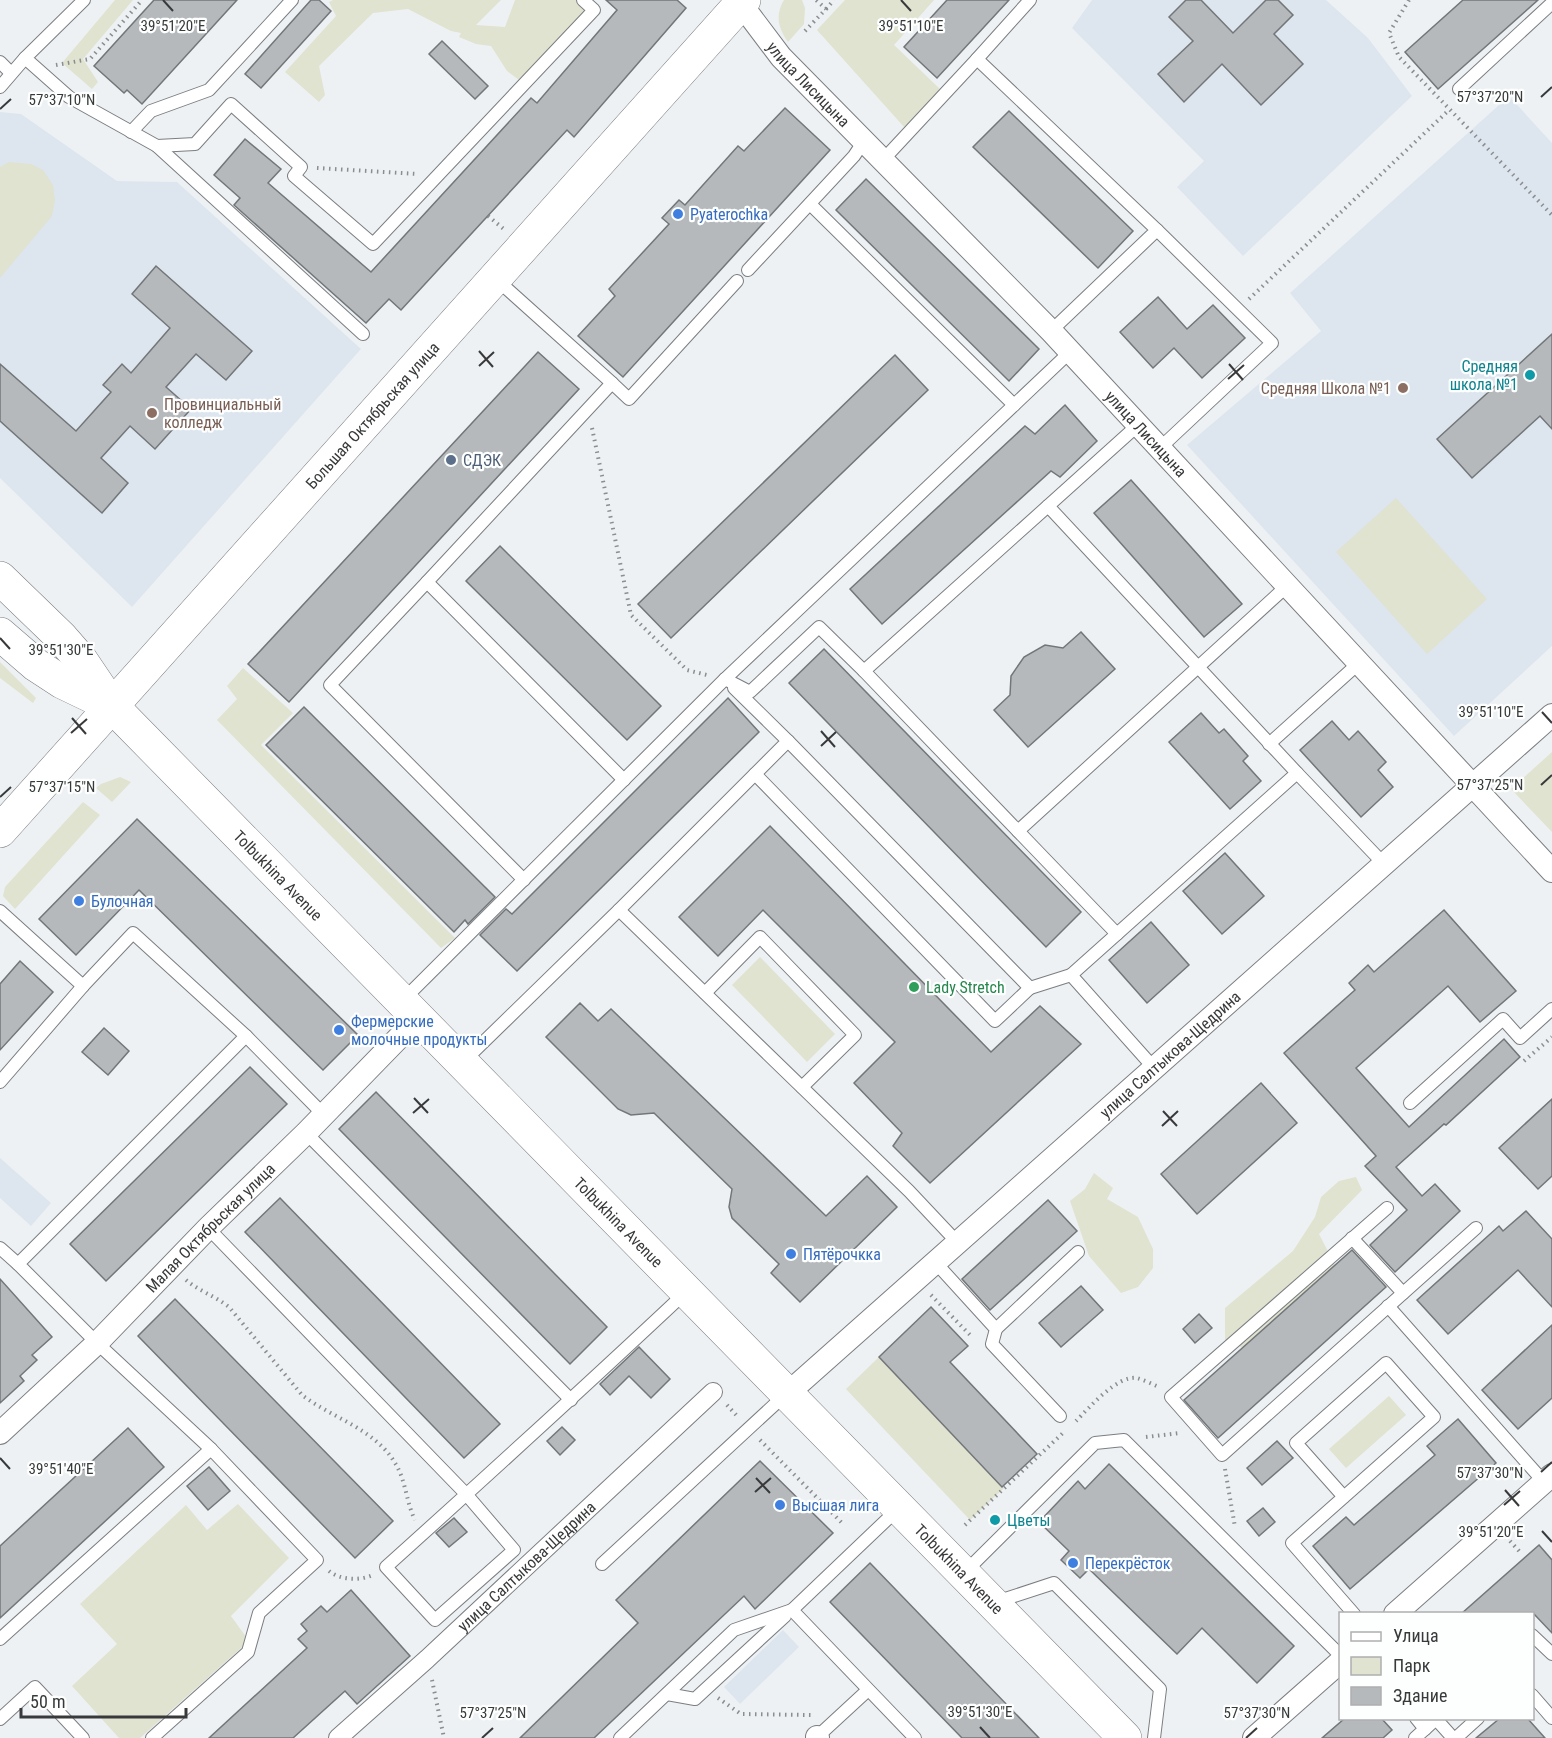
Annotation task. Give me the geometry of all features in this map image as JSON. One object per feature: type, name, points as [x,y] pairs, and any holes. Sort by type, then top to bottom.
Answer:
[{"type":"main road","name":"Большая Октябрьская улица","points":[[0,831],[741,1]]},
{"type":"main road","name":"Tolbukhina Avenue","points":[[0,578],[61,637],[81,660],[112,706],[1125,1738]]},
{"type":"main road","name":"Tolbukhina Avenue","points":[[0,634],[36,665],[62,682],[112,706]]},
{"type":"street","name":"улица Лисицына","points":[[741,1],[781,57],[1051,331],[1552,870]]},
{"type":"street","name":"улица Салтыкова-Щедрина","points":[[787,1394],[1552,715]]},
{"type":"street","name":"Малая Октябрьская улица","points":[[0,1433],[97,1342],[208,1228],[306,1133],[410,1009]]},
{"type":"street","name":"улица Салтыкова-Щедрина","points":[[338,1738],[427,1659],[713,1392]]},
{"type":"street","points":[[1397,1612],[1548,1478]]},
{"type":"street","points":[[1254,1738],[1339,1664]]},
{"type":"lane","points":[[0,87],[25,58],[84,0]]},
{"type":"lane","points":[[131,132],[151,111],[209,90],[292,0]]},
{"type":"lane","points":[[158,146],[195,144],[231,104],[301,167],[294,176],[373,244],[594,10],[583,0]]},
{"type":"lane","points":[[883,160],[1030,0]]},
{"type":"lane","points":[[1459,89],[1552,3]]},
{"type":"lane","points":[[25,58],[69,97],[158,146],[363,334]]},
{"type":"lane","points":[[977,58],[1272,343],[1160,448]]},
{"type":"lane","points":[[0,62],[11,73]]},
{"type":"lane","points":[[748,270],[854,156],[864,141]]},
{"type":"lane","points":[[810,204],[1014,405]]},
{"type":"lane","points":[[1051,331],[1157,230]]},
{"type":"lane","points":[[495,278],[628,399],[738,281]]},
{"type":"lane","points":[[410,1009],[524,880],[725,679],[1070,352]]},
{"type":"lane","points":[[524,880],[330,685],[612,383]]},
{"type":"lane","points":[[864,671],[1138,425]]},
{"type":"lane","points":[[1048,507],[1383,863]]},
{"type":"lane","points":[[427,582],[624,780]]},
{"type":"lane","points":[[1018,831],[1287,586]]},
{"type":"lane","points":[[725,679],[750,693],[819,627],[1117,934]]},
{"type":"lane","points":[[1269,744],[1359,663]]},
{"type":"lane","points":[[725,679],[1030,988]]},
{"type":"lane","points":[[462,1063],[788,741]]},
{"type":"lane","points":[[755,774],[996,1021],[1030,988],[1071,975],[1297,772]]},
{"type":"lane","points":[[619,910],[909,1191],[957,1242]]},
{"type":"lane","points":[[0,911],[83,986]]},
{"type":"lane","points":[[0,1082],[83,986],[133,933],[246,1036],[323,1114]]},
{"type":"lane","points":[[705,993],[760,938],[855,1035],[802,1087]]},
{"type":"lane","points":[[1071,975],[1154,1068]]},
{"type":"lane","points":[[1410,1103],[1503,1018],[1520,1038],[1552,1009]]},
{"type":"lane","points":[[18,1264],[246,1036]]},
{"type":"lane","points":[[306,1133],[571,1400]]},
{"type":"lane","points":[[1387,1208],[1171,1397],[1222,1455],[1476,1228]]},
{"type":"lane","points":[[208,1228],[466,1494],[514,1550],[435,1620],[386,1567],[466,1494],[571,1400],[686,1291]]},
{"type":"lane","points":[[1352,1238],[1403,1293]]},
{"type":"lane","points":[[0,1248],[211,1449],[316,1560],[259,1613],[249,1652],[152,1738]]},
{"type":"lane","points":[[1060,1416],[992,1344],[996,1329],[1078,1252]]},
{"type":"lane","points":[[935,1262],[996,1329]]},
{"type":"lane","points":[[1388,1306],[1548,1478]]},
{"type":"lane","points":[[1344,1497],[1296,1443],[1386,1363],[1434,1417],[1344,1497],[1292,1543],[1352,1612]]},
{"type":"lane","points":[[602,1564],[787,1394]]},
{"type":"lane","points":[[963,1574],[1095,1443],[1124,1440],[1339,1652]]},
{"type":"lane","points":[[0,1639],[211,1449]]},
{"type":"lane","points":[[667,1694],[695,1700],[899,1508]]},
{"type":"lane","points":[[992,1603],[1054,1583],[1160,1689],[1154,1738]]},
{"type":"lane","points":[[792,1610],[915,1738]]},
{"type":"lane","points":[[620,1738],[734,1630],[792,1610]]},
{"type":"lane","points":[[1534,1636],[1552,1654]]},
{"type":"lane","points":[[0,1719],[35,1687],[83,1738]]},
{"type":"lane","points":[[817,1738],[868,1690]]},
{"type":"lane","points":[[1534,1696],[1552,1718]]},
{"type":"lane","points":[[1417,1720],[1425,1729]]},
{"type":"lane","points":[[1415,1738],[1436,1720]]},
{"type":"lane","points":[[1438,1720],[1454,1738],[1477,1720]]},
{"type":"path","points":[[41,72],[56,65],[90,59],[142,0]]},
{"type":"path","points":[[816,0],[826,9]]},
{"type":"path","points":[[805,31],[834,0]]},
{"type":"path","points":[[1408,0],[1389,33],[1399,57],[1552,215]]},
{"type":"path","points":[[1238,309],[1449,110]]},
{"type":"path","points":[[301,167],[438,176]]},
{"type":"path","points":[[488,216],[508,232]]},
{"type":"path","points":[[588,410],[631,615],[687,670],[725,679]]},
{"type":"path","points":[[1524,1061],[1552,1036]]},
{"type":"path","points":[[171,1266],[199,1290],[216,1297],[229,1307],[302,1395],[317,1407],[374,1438],[399,1469],[412,1514],[423,1534]]},
{"type":"path","points":[[916,1279],[972,1337]]},
{"type":"path","points":[[965,1525],[1108,1390],[1123,1380],[1136,1378],[1159,1387],[1171,1397]]},
{"type":"path","points":[[1124,1440],[1201,1430]]},
{"type":"path","points":[[774,1454],[844,1525]]},
{"type":"path","points":[[1222,1455],[1240,1554]]},
{"type":"path","points":[[316,1560],[336,1576],[350,1578],[369,1577],[386,1567]]},
{"type":"path","points":[[427,1659],[444,1738]]},
{"type":"path","points":[[705,1690],[741,1714],[842,1716]]},
{"type":"shaded area","points":[[1092,0],[1326,0],[1368,38],[1412,96],[1243,256],[1177,187],[1204,161],[1072,28]]},
{"type":"shaded area","name":"Средняя Школа №1","points":[[1509,96],[1552,143],[1552,646],[1454,736],[1187,445],[1321,331],[1290,293]]},
{"type":"shaded area","name":"Провинциальный колледж","points":[[0,112],[21,114],[117,181],[177,182],[361,349],[132,607],[0,478]]},
{"type":"shaded area","points":[[0,1158],[51,1203],[31,1226],[0,1198]]},
{"type":"shaded area","points":[[783,1630],[799,1647],[740,1704],[724,1687]]},
{"type":"green space","points":[[115,0],[133,0],[83,59],[98,82],[92,89],[62,63]]},
{"type":"green space","points":[[333,0],[501,0],[476,25],[505,27],[515,0],[578,0],[589,10],[519,80],[507,71],[491,46],[476,44],[459,37],[461,33],[451,31],[408,9],[373,13],[319,66],[325,95],[319,102],[285,72],[336,16],[329,2]]},
{"type":"green space","points":[[784,0],[802,0],[805,8],[804,24],[788,42],[779,21],[779,11]]},
{"type":"green space","points":[[845,0],[934,0],[894,45],[940,89],[905,128],[817,30]]},
{"type":"green space","points":[[9,162],[31,164],[43,170],[53,185],[55,200],[52,216],[0,278],[0,167]]},
{"type":"green space","points":[[1396,498],[1487,599],[1427,654],[1336,552]]},
{"type":"green space","points":[[0,662],[36,698],[33,703],[0,678]]},
{"type":"green space","points":[[243,668],[293,713],[261,745],[455,938],[441,948],[217,720],[237,699],[227,686]]},
{"type":"green space","points":[[1552,752],[1552,832],[1511,789]]},
{"type":"green space","points":[[120,777],[131,782],[112,802],[96,788],[101,784]]},
{"type":"green space","points":[[83,802],[100,815],[15,909],[3,896],[5,887]]},
{"type":"green space","points":[[760,957],[835,1034],[807,1062],[732,985]]},
{"type":"green space","points":[[1094,1173],[1113,1188],[1107,1199],[1138,1217],[1153,1249],[1153,1268],[1138,1287],[1121,1293],[1089,1256],[1070,1201],[1085,1189]]},
{"type":"green space","points":[[1356,1177],[1362,1190],[1319,1234],[1335,1265],[1243,1348],[1225,1340],[1225,1308],[1293,1251],[1315,1217],[1321,1197],[1339,1181]]},
{"type":"green space","points":[[879,1357],[1004,1488],[970,1520],[846,1389]]},
{"type":"green space","points":[[1389,1396],[1406,1415],[1346,1468],[1329,1449]]},
{"type":"green space","points":[[238,1504],[289,1558],[231,1616],[249,1641],[140,1738],[119,1738],[72,1686],[117,1644],[80,1604],[186,1505],[207,1530]]},
{"type":"building","points":[[154,0],[237,0],[142,104],[127,90],[124,93],[94,66]]},
{"type":"building","points":[[311,0],[319,0],[331,11],[261,88],[245,74]]},
{"type":"building","points":[[606,0],[677,0],[686,8],[574,137],[567,130],[401,310],[389,299],[366,323],[234,205],[240,198],[214,175],[245,139],[281,169],[268,183],[371,272],[531,98],[537,103],[617,10]]},
{"type":"building","points":[[947,0],[1009,0],[937,78],[904,47]]},
{"type":"building","points":[[1186,0],[1201,0],[1233,33],[1266,0],[1278,0],[1293,15],[1274,34],[1303,64],[1261,105],[1222,64],[1184,102],[1158,74],[1193,41],[1169,17]]},
{"type":"building","points":[[1463,0],[1538,0],[1438,89],[1405,52]]},
{"type":"building","points":[[442,41],[488,86],[475,99],[429,54]]},
{"type":"building","points":[[785,108],[830,150],[623,377],[578,336],[615,296],[609,289],[669,224],[662,218],[679,200],[685,205],[738,146],[744,151]]},
{"type":"building","points":[[1009,111],[1133,231],[1098,268],[973,147]]},
{"type":"building","points":[[866,179],[1039,349],[1009,381],[836,210]]},
{"type":"building","points":[[156,266],[252,351],[226,380],[196,354],[166,387],[191,409],[155,449],[130,426],[101,458],[128,483],[102,513],[0,421],[0,364],[76,431],[111,392],[103,385],[122,364],[131,373],[170,328],[132,294]]},
{"type":"building","points":[[1158,297],[1187,329],[1213,305],[1245,338],[1202,378],[1174,348],[1153,368],[1120,332]]},
{"type":"building","name":"Средняя школа №1","points":[[1552,334],[1552,429],[1540,416],[1472,478],[1437,439]]},
{"type":"building","points":[[538,352],[579,389],[289,702],[248,664]]},
{"type":"building","points":[[895,355],[928,390],[671,638],[638,604]]},
{"type":"building","points":[[1065,405],[1097,441],[1060,477],[1051,471],[882,624],[850,589],[1025,426],[1035,434]]},
{"type":"building","points":[[1131,480],[1242,604],[1204,637],[1094,513]]},
{"type":"building","points":[[500,546],[661,706],[627,740],[466,581]]},
{"type":"building","points":[[1081,632],[1115,669],[1028,747],[994,710],[1010,695],[1011,676],[1024,657],[1045,645],[1063,648]]},
{"type":"building","points":[[824,649],[1081,912],[1046,947],[789,683]]},
{"type":"building","points":[[728,698],[759,732],[517,971],[480,935],[506,909],[512,914]]},
{"type":"building","points":[[304,707],[495,897],[468,924],[465,920],[454,932],[266,745]]},
{"type":"building","points":[[1201,713],[1219,733],[1224,729],[1248,756],[1243,761],[1261,781],[1230,809],[1169,742]]},
{"type":"building","points":[[1332,721],[1349,740],[1358,731],[1386,762],[1378,770],[1393,787],[1361,817],[1300,750]]},
{"type":"building","points":[[137,819],[358,1035],[323,1070],[139,890],[76,955],[39,919]]},
{"type":"building","points":[[770,826],[991,1052],[1040,1006],[1081,1044],[930,1183],[893,1146],[902,1133],[854,1083],[895,1042],[763,910],[718,956],[679,917]]},
{"type":"building","points":[[1225,853],[1264,896],[1222,934],[1183,891]]},
{"type":"building","points":[[1444,910],[1516,991],[1480,1022],[1448,986],[1356,1068],[1409,1127],[1504,1039],[1520,1057],[1396,1167],[1422,1196],[1435,1184],[1460,1211],[1395,1272],[1370,1245],[1407,1210],[1365,1166],[1376,1156],[1284,1053],[1355,990],[1349,983],[1368,965],[1374,972]]},
{"type":"building","points":[[1151,922],[1189,965],[1147,1003],[1109,960]]},
{"type":"building","points":[[20,961],[53,992],[0,1050],[0,984]]},
{"type":"building","points":[[580,1003],[598,1021],[611,1009],[826,1216],[867,1176],[897,1207],[800,1302],[771,1273],[779,1264],[732,1218],[729,1207],[732,1189],[654,1113],[631,1115],[618,1109],[546,1037]]},
{"type":"building","points":[[104,1028],[129,1051],[108,1075],[82,1052]]},
{"type":"building","points":[[250,1067],[287,1104],[106,1281],[70,1244]]},
{"type":"building","points":[[1261,1083],[1297,1123],[1197,1214],[1161,1174]]},
{"type":"building","points":[[376,1092],[607,1327],[570,1364],[339,1129]]},
{"type":"building","points":[[1552,1099],[1552,1176],[1538,1189],[1499,1148]]},
{"type":"building","points":[[280,1198],[500,1424],[464,1458],[245,1232]]},
{"type":"building","points":[[1048,1200],[1077,1231],[990,1310],[962,1279]]},
{"type":"building","points":[[1526,1211],[1552,1239],[1552,1307],[1518,1270],[1448,1334],[1417,1300],[1499,1226],[1503,1231]]},
{"type":"building","points":[[1352,1250],[1386,1287],[1218,1438],[1184,1400]]},
{"type":"building","points":[[0,1279],[52,1337],[32,1355],[37,1360],[20,1376],[24,1381],[0,1403]]},
{"type":"building","points":[[1081,1286],[1103,1310],[1061,1347],[1039,1323]]},
{"type":"building","points":[[175,1299],[393,1521],[355,1558],[138,1336]]},
{"type":"building","points":[[931,1307],[968,1346],[950,1362],[1037,1454],[1002,1487],[879,1357]]},
{"type":"building","points":[[1199,1314],[1212,1328],[1195,1343],[1183,1329]]},
{"type":"building","points":[[1552,1325],[1552,1398],[1518,1429],[1482,1390]]},
{"type":"building","points":[[639,1347],[670,1379],[651,1398],[629,1376],[610,1395],[600,1384]]},
{"type":"building","points":[[1458,1419],[1496,1463],[1350,1589],[1313,1546],[1346,1517],[1354,1525],[1435,1455],[1427,1446]]},
{"type":"building","points":[[562,1427],[575,1440],[560,1455],[547,1441]]},
{"type":"building","points":[[128,1428],[164,1467],[0,1618],[0,1546]]},
{"type":"building","points":[[1277,1441],[1293,1458],[1262,1485],[1247,1468]]},
{"type":"building","points":[[760,1461],[833,1533],[755,1609],[744,1596],[594,1738],[520,1738],[638,1623],[616,1600]]},
{"type":"building","points":[[1109,1464],[1294,1646],[1257,1683],[1202,1628],[1177,1654],[1089,1569],[1080,1578],[1061,1560],[1069,1551],[1039,1522],[1078,1481],[1085,1489]]},
{"type":"building","points":[[209,1467],[230,1491],[208,1510],[187,1486]]},
{"type":"building","points":[[1263,1508],[1275,1522],[1259,1536],[1247,1521]]},
{"type":"building","points":[[454,1518],[467,1532],[449,1547],[436,1533]]},
{"type":"building","points":[[1539,1545],[1552,1560],[1552,1633],[1534,1612],[1463,1612]]},
{"type":"building","points":[[870,1563],[1039,1738],[962,1738],[830,1602]]},
{"type":"building","points":[[351,1590],[410,1656],[357,1704],[345,1691],[293,1738],[209,1738],[307,1648],[298,1639],[307,1631],[301,1624],[321,1606],[327,1612]]},
{"type":"building","points":[[1343,1720],[1383,1720],[1392,1730],[1383,1738],[1322,1738]]},
{"type":"building","points":[[1498,1720],[1529,1720],[1545,1738],[1476,1738]]},
{"type":"place","name":"Pyaterochka","points":[[678,214]]},
{"type":"place","name":"Средняя школа №1","points":[[1530,375]]},
{"type":"place","name":"Средняя Школа №1","points":[[1403,388]]},
{"type":"place","name":"Провинциальный колледж","points":[[152,413]]},
{"type":"place","name":"СДЭК","points":[[451,460]]},
{"type":"place","name":"Булочная","points":[[79,901]]},
{"type":"place","name":"Lady Stretch","points":[[914,987]]},
{"type":"place","name":"Фермерские молочные продукты","points":[[339,1030]]},
{"type":"place","name":"Пятёрочкка","points":[[791,1254]]},
{"type":"place","name":"Высшая лига","points":[[780,1505]]},
{"type":"place","name":"Цветы","points":[[995,1520]]},
{"type":"place","name":"Перекрёсток","points":[[1073,1563]]}]
